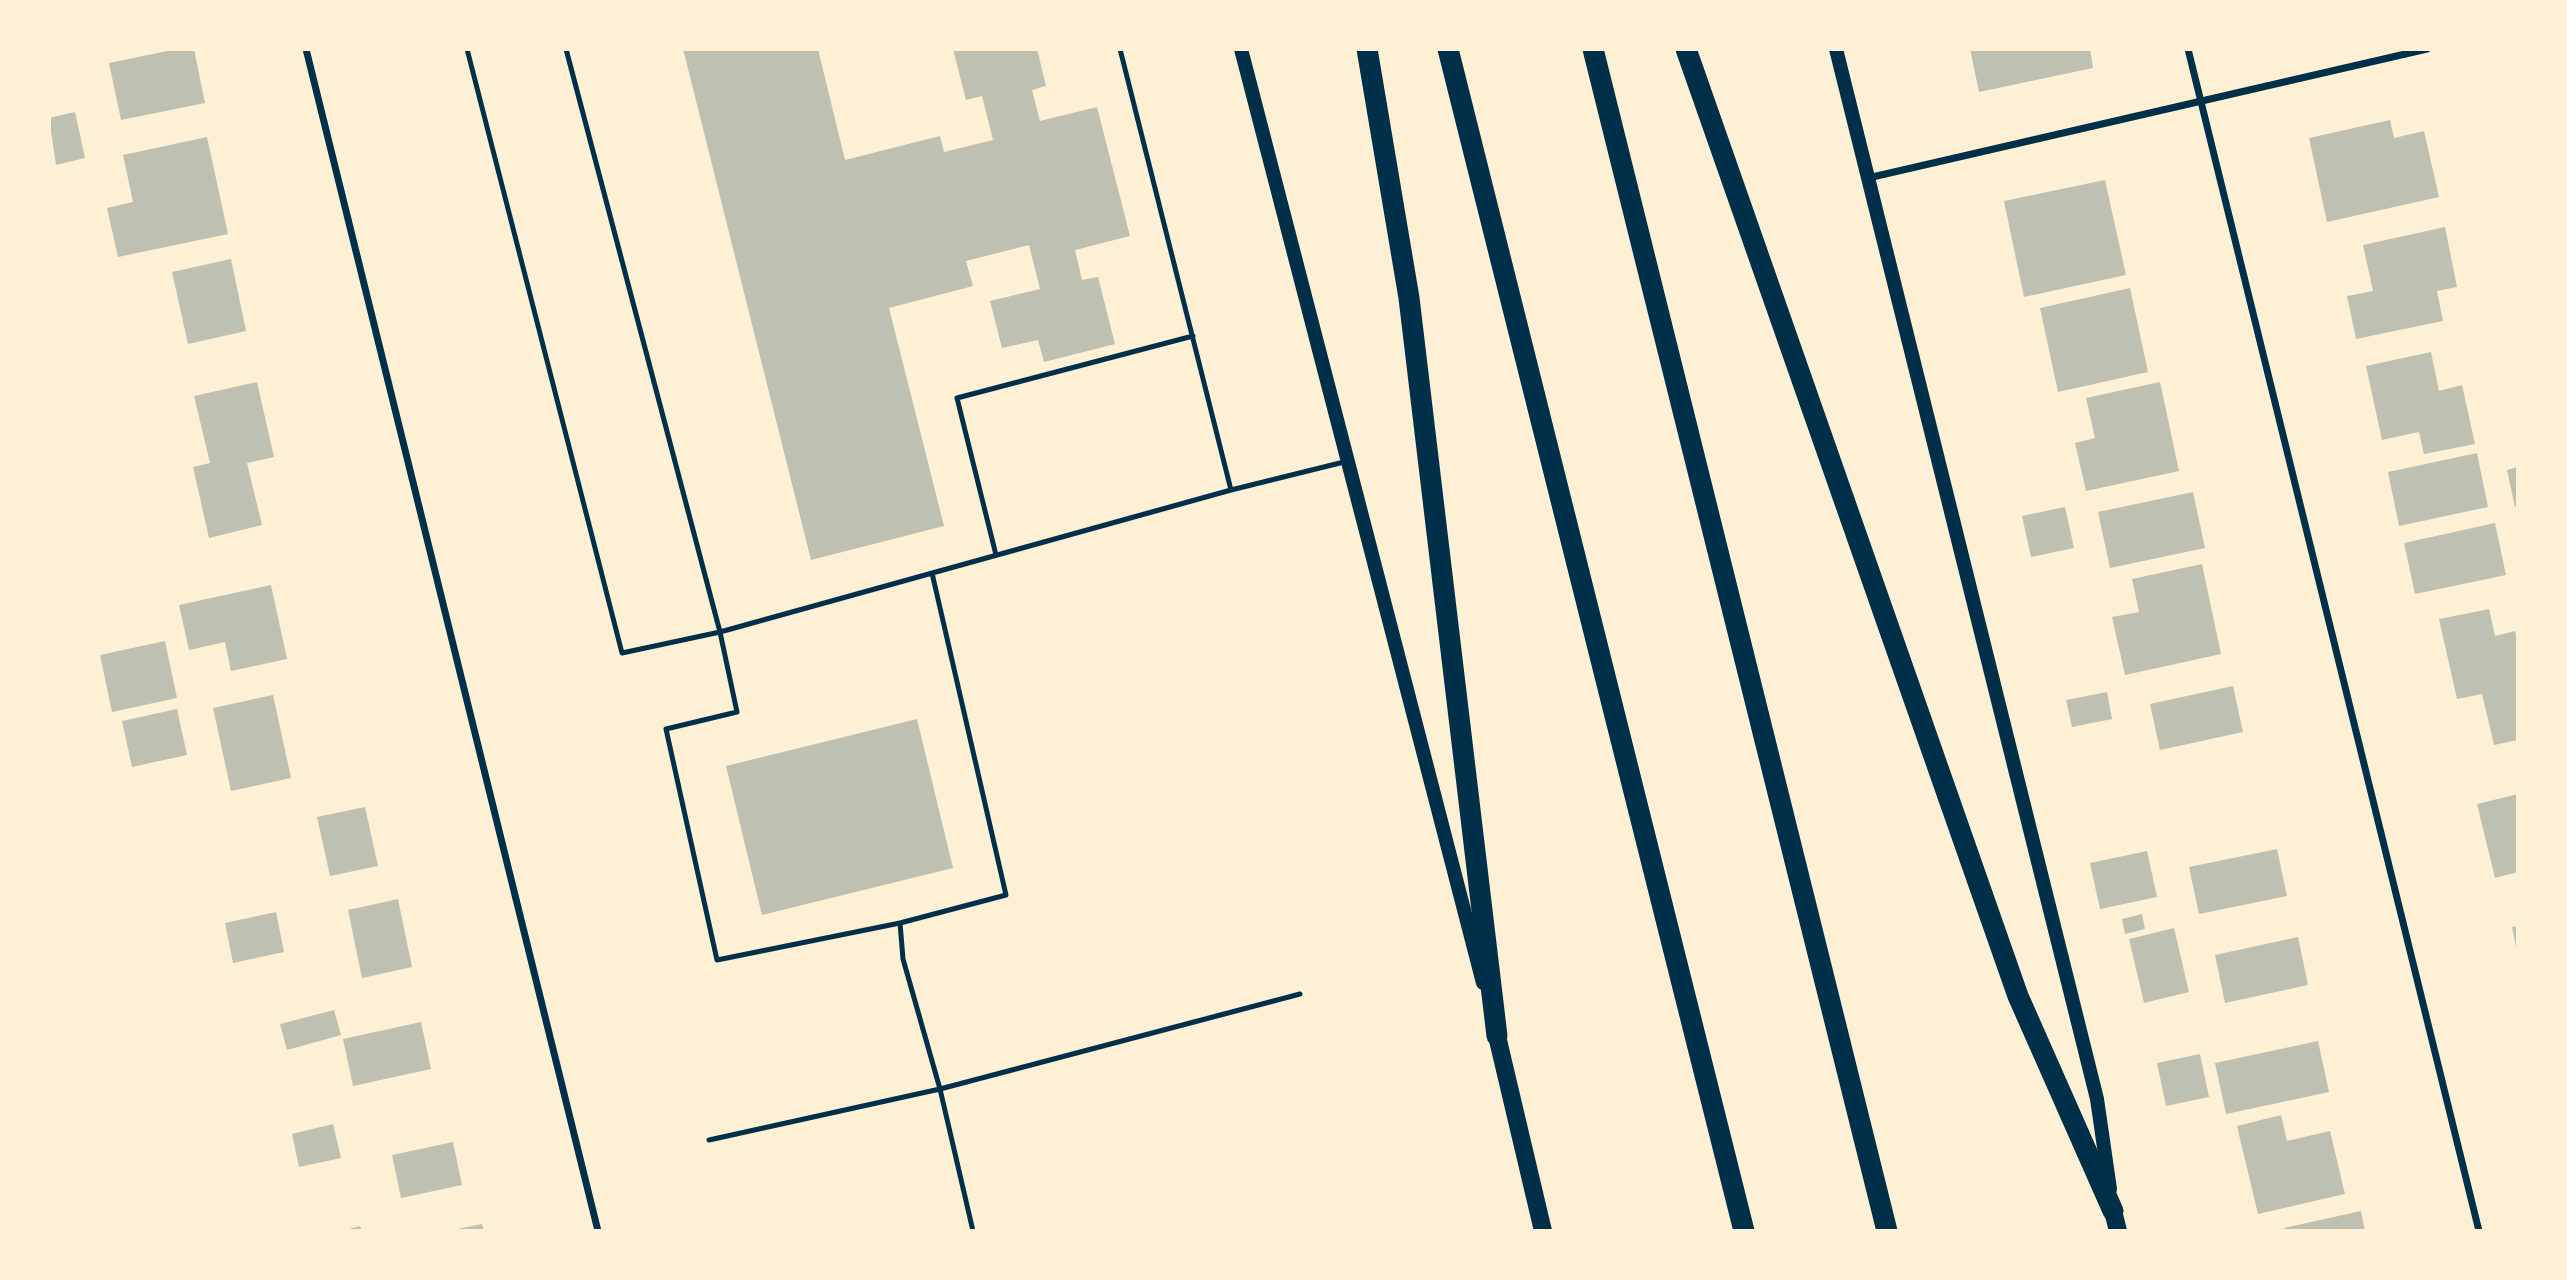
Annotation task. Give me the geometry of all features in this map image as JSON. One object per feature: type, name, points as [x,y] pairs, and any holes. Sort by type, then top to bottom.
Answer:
[{"type":"highway","points":[[1367,49],[1409,299],[1497,1036]]},
{"type":"highway","points":[[1448,49],[1744,1231]]},
{"type":"highway","points":[[1593,49],[1887,1231]]},
{"type":"highway","points":[[1686,49],[2018,996],[2115,1221]]},
{"type":"main road","points":[[1241,49],[1497,1036],[1543,1231]]},
{"type":"main road","points":[[1836,49],[2097,1099],[2115,1221]]},
{"type":"street","points":[[306,49],[598,1231]]},
{"type":"street","points":[[2188,49],[2479,1231]]},
{"type":"street","points":[[1867,178],[2427,49]]},
{"type":"lane","points":[[467,49],[622,653],[720,632],[1231,489],[1348,461]]},
{"type":"lane","points":[[566,49],[720,632],[737,712],[666,729],[717,960],[900,923],[1006,895],[932,573]]},
{"type":"lane","points":[[1119,49],[1231,489]]},
{"type":"lane","points":[[996,555],[957,398],[1193,336]]},
{"type":"lane","points":[[900,923],[902,958],[940,1089],[973,1231]]},
{"type":"lane","points":[[709,1140],[940,1089],[1300,994]]},
{"type":"building","points":[[177,49],[194,49],[205,103],[121,120],[109,63]]},
{"type":"building","points":[[683,49],[818,49],[845,160],[940,136],[944,152],[993,140],[982,96],[966,100],[953,49],[1037,49],[1046,86],[1032,90],[1040,121],[1097,107],[1130,236],[1075,250],[1082,280],[1098,277],[1115,344],[1044,362],[1038,340],[1002,348],[990,301],[1040,289],[1029,245],[966,261],[973,286],[889,308],[944,526],[811,560]]},
{"type":"building","points":[[1970,49],[2090,49],[2093,68],[1979,92]]},
{"type":"building","points":[[75,112],[85,158],[56,165],[49,118]]},
{"type":"building","points":[[2390,120],[2394,138],[2424,131],[2439,197],[2327,222],[2309,138]]},
{"type":"building","points":[[207,137],[228,234],[118,257],[107,208],[133,202],[123,155]]},
{"type":"building","points":[[2105,180],[2126,275],[2024,297],[2004,201]]},
{"type":"building","points":[[2445,227],[2457,287],[2437,291],[2443,321],[2356,339],[2347,296],[2373,291],[2363,245]]},
{"type":"building","points":[[231,259],[246,331],[188,344],[172,272]]},
{"type":"building","points":[[2130,288],[2148,372],[2058,392],[2040,308]]},
{"type":"building","points":[[2431,352],[2439,391],[2462,385],[2475,444],[2424,454],[2419,432],[2382,440],[2366,366]]},
{"type":"building","points":[[257,382],[274,457],[247,463],[262,525],[209,538],[193,467],[210,463],[194,396]]},
{"type":"building","points":[[2160,382],[2179,471],[2086,491],[2075,443],[2095,438],[2086,398]]},
{"type":"building","points":[[2477,453],[2488,507],[2399,526],[2388,472]]},
{"type":"building","points":[[2518,467],[2518,506],[2515,507],[2507,470]]},
{"type":"building","points":[[2193,492],[2205,548],[2110,568],[2098,512]]},
{"type":"building","points":[[2065,507],[2074,548],[2031,557],[2022,516]]},
{"type":"building","points":[[2495,523],[2506,575],[2415,594],[2404,543]]},
{"type":"building","points":[[2202,564],[2221,654],[2125,675],[2112,617],[2139,612],[2132,579]]},
{"type":"building","points":[[271,585],[287,659],[231,671],[225,642],[189,650],[179,605]]},
{"type":"building","points":[[2489,609],[2495,636],[2515,631],[2518,644],[2518,740],[2494,745],[2482,694],[2457,699],[2439,619]]},
{"type":"building","points":[[165,641],[177,698],[112,712],[100,655]]},
{"type":"building","points":[[2233,686],[2243,732],[2160,750],[2150,704]]},
{"type":"building","points":[[2107,692],[2112,719],[2072,727],[2066,700]]},
{"type":"building","points":[[273,695],[291,778],[231,791],[213,708]]},
{"type":"building","points":[[177,709],[187,755],[132,767],[122,721]]},
{"type":"building","points":[[917,719],[953,868],[762,915],[726,766]]},
{"type":"building","points":[[2518,794],[2518,872],[2495,878],[2477,804]]},
{"type":"building","points":[[365,807],[378,866],[330,876],[317,817]]},
{"type":"building","points":[[2277,849],[2287,896],[2199,914],[2189,867]]},
{"type":"building","points":[[2147,851],[2157,897],[2100,909],[2090,863]]},
{"type":"building","points":[[398,899],[412,967],[362,978],[348,910]]},
{"type":"building","points":[[276,912],[284,952],[233,963],[225,923]]},
{"type":"building","points":[[2142,914],[2145,929],[2125,934],[2122,919]]},
{"type":"building","points":[[2518,926],[2518,952],[2517,952],[2512,927]]},
{"type":"building","points":[[2174,928],[2189,992],[2144,1003],[2129,939]]},
{"type":"building","points":[[2298,937],[2308,985],[2225,1003],[2215,955]]},
{"type":"building","points":[[334,1010],[341,1035],[287,1050],[280,1024]]},
{"type":"building","points":[[421,1022],[431,1069],[353,1086],[343,1039]]},
{"type":"building","points":[[2318,1041],[2329,1092],[2226,1114],[2215,1063]]},
{"type":"building","points":[[2200,1054],[2209,1097],[2166,1106],[2157,1063]]},
{"type":"building","points":[[2281,1115],[2287,1141],[2330,1131],[2345,1194],[2258,1214],[2237,1126]]},
{"type":"building","points":[[333,1124],[341,1158],[299,1167],[292,1134]]},
{"type":"building","points":[[453,1142],[462,1185],[401,1198],[392,1155]]},
{"type":"building","points":[[2361,1211],[2365,1231],[2285,1231],[2284,1228]]},
{"type":"building","points":[[482,1224],[484,1231],[453,1231],[453,1230]]},
{"type":"building","points":[[360,1226],[362,1231],[345,1231],[345,1230]]}]
